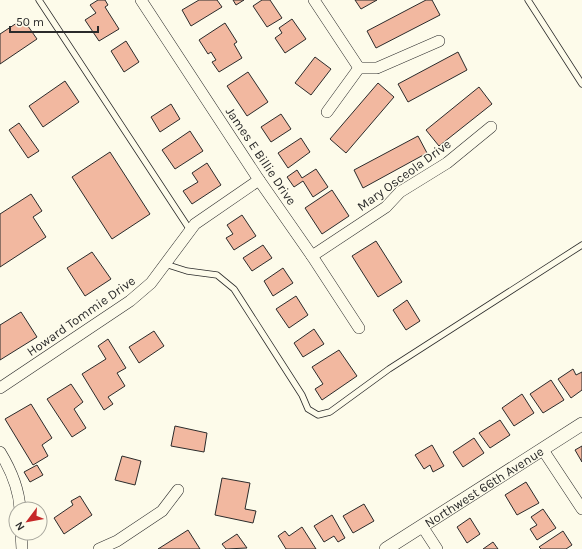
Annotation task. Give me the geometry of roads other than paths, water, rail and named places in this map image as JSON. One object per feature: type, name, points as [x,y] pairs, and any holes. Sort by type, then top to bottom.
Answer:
[{"type":"street","points":[[314,0],[359,68]]},
{"type":"street","name":"James E Billie Drive","points":[[145,1],[259,180],[312,256],[359,328]]},
{"type":"street","points":[[359,68],[377,68],[439,41]]},
{"type":"street","points":[[327,112],[359,68]]},
{"type":"street","name":"Mary Osceola Drive","points":[[312,256],[386,207],[400,192],[447,163],[491,128]]},
{"type":"street","name":"Howard Tommie Drive","points":[[0,388],[130,301],[152,283],[195,224],[259,180]]},
{"type":"street","name":"Northwest 66th Avenue","points":[[386,549],[582,424]]},
{"type":"street","points":[[543,450],[582,509]]},
{"type":"street","points":[[0,452],[10,468],[19,501]]},
{"type":"street","points":[[99,549],[117,541],[162,511],[178,490]]},
{"type":"street","points":[[422,526],[437,549]]},
{"type":"lane","points":[[39,0],[190,230]]},
{"type":"lane","points":[[528,0],[582,84]]},
{"type":"lane","points":[[166,264],[187,271],[216,275],[234,289],[298,389],[308,409],[318,415],[330,412],[389,370],[582,245]]}]
